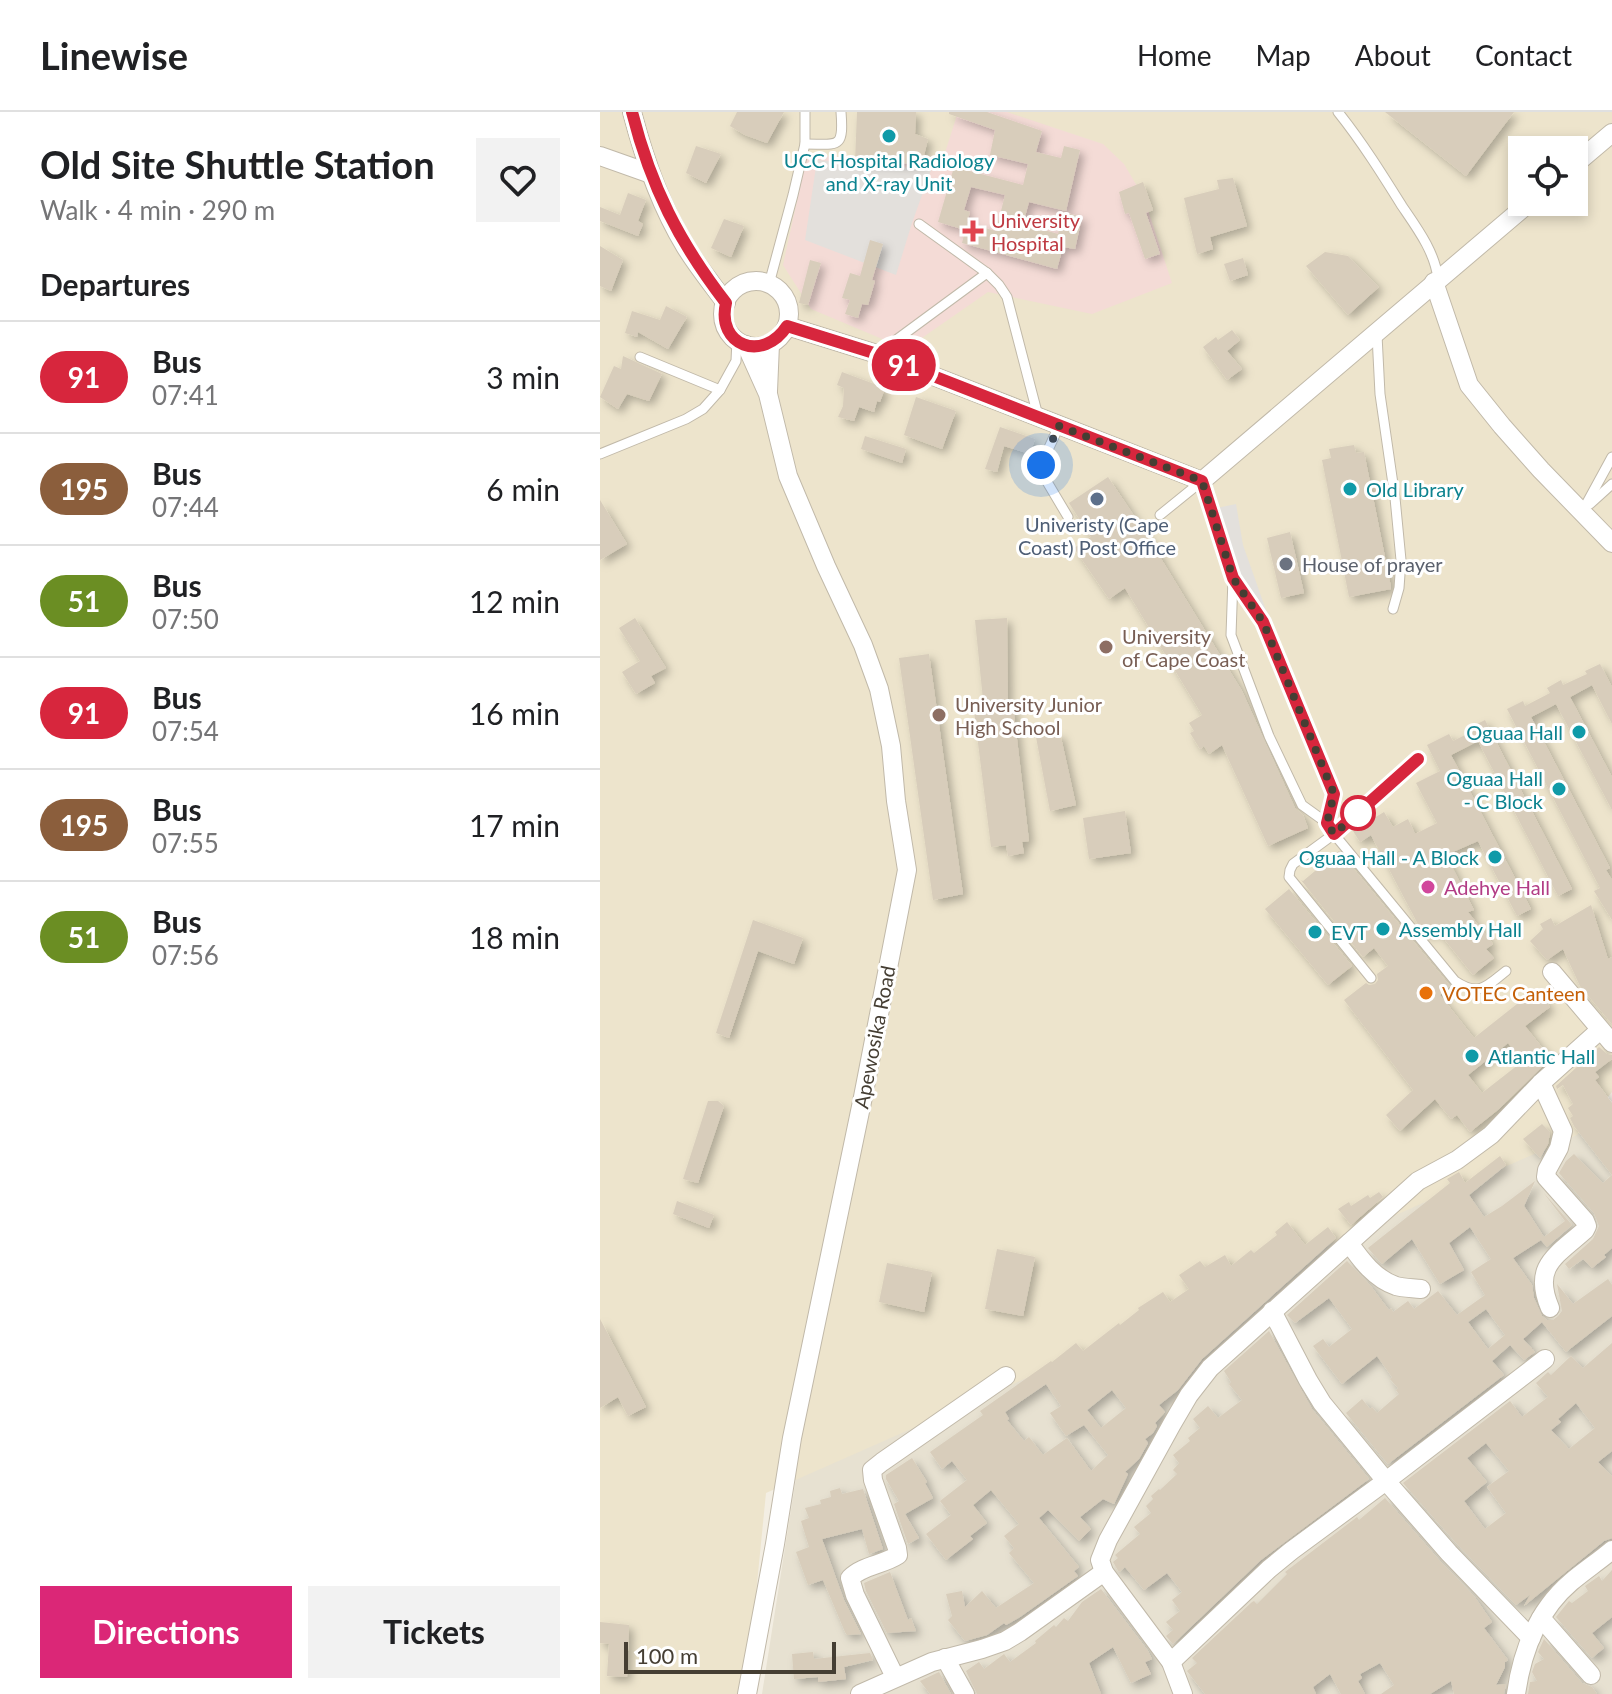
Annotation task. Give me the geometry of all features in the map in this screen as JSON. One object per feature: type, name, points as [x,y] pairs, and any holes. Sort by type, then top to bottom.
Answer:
[{"type":"street","points":[[632,112],[651,174],[684,244],[726,303]]},
{"type":"street","points":[[1588,153],[1612,133]]},
{"type":"street","points":[[600,156],[651,174]]},
{"type":"street","points":[[787,326],[877,354],[1202,481],[1513,216]]},
{"type":"street","points":[[1436,280],[1469,385],[1522,448],[1612,543]]},
{"type":"street","points":[[741,343],[758,347],[770,344],[781,336],[789,316],[788,306],[778,289],[756,281],[743,284],[732,291],[723,313],[729,333],[741,343],[768,394]]},
{"type":"street","points":[[768,394],[770,344]]},
{"type":"street","name":"Apewosika Road","points":[[747,1694],[792,1438],[907,870],[891,746],[879,689],[863,645],[788,476],[768,394]]},
{"type":"street","points":[[1183,1694],[1171,1662],[1104,1572],[1100,1560],[1103,1550],[1189,1395],[1210,1368],[1418,1181],[1457,1160],[1491,1135],[1541,1083],[1606,1036],[1552,972]]},
{"type":"street","points":[[1541,1083],[1563,1131],[1546,1177],[1587,1226],[1550,1261],[1543,1278],[1543,1292],[1550,1308]]},
{"type":"street","points":[[1349,1243],[1379,1277],[1396,1286],[1421,1289]]},
{"type":"street","points":[[1272,1311],[1322,1403],[1449,1553],[1531,1638]]},
{"type":"street","points":[[1171,1662],[1269,1569],[1545,1359]]},
{"type":"street","points":[[895,1677],[855,1595],[850,1578],[857,1571],[898,1555],[872,1470],[1006,1376]]},
{"type":"street","points":[[1516,1694],[1520,1668],[1541,1618],[1569,1583],[1612,1550]]},
{"type":"street","points":[[860,1694],[945,1658],[1005,1641],[1104,1572]]},
{"type":"street","points":[[1541,1618],[1591,1675]]},
{"type":"street","points":[[945,1658],[965,1694]]},
{"type":"lane","points":[[769,284],[805,144],[805,112]]},
{"type":"lane","points":[[805,144],[834,144],[841,139],[841,112]]},
{"type":"lane","points":[[1338,112],[1385,177],[1422,237],[1437,267],[1436,280]]},
{"type":"lane","points":[[919,224],[987,273],[1007,297],[1038,416]]},
{"type":"lane","points":[[877,354],[987,273]]},
{"type":"lane","points":[[1376,333],[1380,394],[1401,560],[1399,588],[1393,609]]},
{"type":"lane","points":[[600,454],[703,409],[720,390],[736,361],[741,343]]},
{"type":"lane","points":[[640,357],[720,390]]},
{"type":"lane","points":[[1059,426],[1041,465],[1043,475],[1068,517]]},
{"type":"lane","points":[[1582,512],[1612,457]]},
{"type":"lane","points":[[1160,515],[1202,481],[1233,578],[1263,622],[1334,794],[1327,823]]},
{"type":"lane","points":[[1582,512],[1612,484]]},
{"type":"lane","points":[[1233,578],[1231,635],[1269,736],[1302,805],[1327,823],[1455,981],[1473,990],[1485,988],[1506,971]]},
{"type":"lane","points":[[1371,978],[1289,877],[1290,870],[1293,864],[1334,834],[1418,759]]},
{"type":"shaded area","name":"University of Cape Coast","points":[[600,112],[1612,112],[1612,1092],[1577,1135],[766,1493],[746,1694],[600,1694]]},
{"type":"shaded area","name":"University Hospital","points":[[958,112],[1007,112],[1103,144],[1124,164],[1144,198],[1172,283],[1092,314],[988,292],[906,349],[811,309],[783,265],[807,155],[942,162]]},
{"type":"shaded area","points":[[817,160],[933,170],[896,275],[805,240]]},
{"type":"shaded area","points":[[1236,504],[1243,545],[1267,613],[1260,610],[1243,585],[1217,508]]},
{"type":"shaded area","points":[[1612,1112],[1612,1694],[762,1694],[798,1465]]},
{"type":"building","points":[[737,112],[784,112],[767,143],[730,126]]},
{"type":"building","name":"UCC Hospital Radiology and X-ray Unit","points":[[857,112],[916,112],[915,134],[928,139],[922,164],[855,162]]},
{"type":"building","points":[[949,112],[987,112],[1042,131],[1036,152],[1061,158],[1064,146],[1080,150],[1066,211],[1029,202],[1023,224],[1058,234],[1063,212],[1082,217],[1075,249],[1063,247],[1057,269],[962,243],[967,223],[996,231],[1005,195],[971,187],[964,210],[970,212],[965,230],[938,222],[954,167],[1023,185],[1028,164],[990,155],[995,130]]},
{"type":"building","points":[[1385,112],[1514,112],[1466,176]]},
{"type":"building","points":[[696,146],[721,154],[706,183],[686,173]]},
{"type":"building","points":[[1233,178],[1247,226],[1210,237],[1213,249],[1197,254],[1184,198],[1219,189],[1217,180]]},
{"type":"building","points":[[1143,182],[1153,210],[1146,213],[1160,254],[1145,259],[1119,192]]},
{"type":"building","points":[[628,193],[646,200],[638,221],[643,224],[638,236],[600,221],[600,207],[620,215]]},
{"type":"building","points":[[724,219],[744,226],[731,257],[711,248]]},
{"type":"building","points":[[870,240],[883,244],[868,305],[862,304],[858,318],[845,314],[850,300],[842,298],[850,273],[860,276]]},
{"type":"building","points":[[600,246],[623,260],[611,291],[600,286]]},
{"type":"building","points":[[1325,252],[1348,256],[1379,287],[1348,315],[1306,266]]},
{"type":"building","points":[[1243,258],[1248,275],[1230,281],[1224,264]]},
{"type":"building","points":[[810,260],[821,263],[808,305],[799,303]]},
{"type":"building","points":[[666,306],[687,317],[668,349],[638,332],[637,337],[625,333],[632,311],[660,320]]},
{"type":"building","points":[[1232,330],[1240,340],[1227,351],[1242,369],[1227,380],[1203,347]]},
{"type":"building","points":[[623,356],[662,374],[649,401],[627,394],[618,409],[600,397],[614,366],[621,369]]},
{"type":"building","points":[[842,372],[885,388],[874,412],[859,407],[854,421],[838,417],[843,406],[844,388],[837,385]]},
{"type":"building","points":[[916,397],[956,411],[942,449],[904,435]]},
{"type":"building","points":[[1000,427],[1035,439],[1030,454],[1004,446],[997,472],[985,469]]},
{"type":"building","points":[[865,436],[906,449],[902,463],[861,449]]},
{"type":"building","points":[[1354,445],[1356,453],[1364,452],[1391,589],[1349,597],[1322,460],[1331,458],[1329,449]]},
{"type":"building","points":[[1108,477],[1161,556],[1242,691],[1295,808],[1303,815],[1308,828],[1268,846],[1222,745],[1209,754],[1204,746],[1200,749],[1190,733],[1194,731],[1189,723],[1202,715],[1125,588],[1109,599],[1074,548],[1091,537],[1069,503]]},
{"type":"building","points":[[600,500],[627,544],[600,560]]},
{"type":"building","points":[[1290,532],[1304,593],[1281,598],[1267,538]]},
{"type":"building","points":[[635,618],[666,668],[651,676],[655,683],[636,694],[622,672],[640,661],[619,628]]},
{"type":"building","points":[[1007,618],[1008,706],[1013,705],[1029,841],[1022,842],[1024,853],[1008,856],[1006,845],[991,847],[974,711],[984,710],[975,620]]},
{"type":"building","points":[[929,654],[963,894],[933,900],[899,658]]},
{"type":"building","points":[[1600,664],[1612,687],[1612,724],[1592,685],[1570,697],[1612,777],[1612,810],[1556,704],[1531,717],[1610,868],[1606,870],[1612,880],[1612,920],[1594,891],[1600,888],[1507,709],[1523,701],[1525,706],[1550,693],[1547,688],[1561,680],[1563,685]]},
{"type":"building","points":[[1485,720],[1572,889],[1558,896],[1478,741],[1451,755],[1531,909],[1517,916],[1478,841],[1446,855],[1474,910],[1468,912],[1493,944],[1486,949],[1494,958],[1473,975],[1437,930],[1427,935],[1419,926],[1371,835],[1360,842],[1353,831],[1384,812],[1393,827],[1408,819],[1415,834],[1437,823],[1416,783],[1440,771],[1427,745],[1449,734],[1453,741],[1473,731],[1471,727]]},
{"type":"building","points":[[1060,733],[1076,805],[1050,811],[1036,737]]},
{"type":"building","points":[[1125,811],[1131,853],[1089,859],[1083,818]]},
{"type":"building","points":[[1339,851],[1450,986],[1440,995],[1474,1038],[1536,989],[1550,1007],[1525,1026],[1552,1057],[1499,1109],[1470,1132],[1457,1115],[1451,1119],[1435,1099],[1400,1131],[1386,1115],[1413,1090],[1344,1000],[1366,983],[1375,984],[1377,974],[1388,966],[1374,948],[1363,957],[1303,881]],"holes":[[[1508,1043],[1523,1061],[1482,1093],[1468,1075]]]},
{"type":"building","name":"EVT","points":[[1289,889],[1352,966],[1328,985],[1265,909]]},
{"type":"building","points":[[1591,905],[1608,959],[1612,957],[1612,1024],[1580,986],[1563,949],[1547,960],[1530,941],[1543,929],[1540,924],[1551,918],[1555,926]]},
{"type":"building","points":[[753,920],[803,938],[794,964],[758,951],[729,1038],[716,1033]]},
{"type":"building","points":[[1599,1047],[1612,1055],[1612,1059],[1595,1072],[1599,1077],[1595,1080],[1612,1103],[1612,1175],[1574,1126],[1568,1108],[1573,1104],[1563,1085],[1557,1089],[1556,1086]]},
{"type":"building","points":[[708,1101],[718,1101],[724,1106],[698,1183],[683,1179]]},
{"type":"building","points":[[1542,1124],[1550,1132],[1548,1144],[1540,1158],[1523,1139]]},
{"type":"building","points":[[1574,1154],[1603,1183],[1612,1175],[1612,1248],[1592,1268],[1583,1259],[1569,1269],[1565,1264],[1593,1239],[1599,1226],[1594,1213],[1559,1173]]},
{"type":"building","points":[[1500,1156],[1506,1165],[1469,1195],[1484,1217],[1535,1181],[1524,1206],[1544,1237],[1565,1221],[1543,1192],[1572,1225],[1547,1247],[1541,1240],[1513,1258],[1532,1285],[1542,1316],[1553,1320],[1562,1311],[1557,1284],[1573,1304],[1608,1279],[1612,1285],[1612,1316],[1566,1352],[1542,1322],[1523,1339],[1535,1352],[1524,1360],[1510,1345],[1492,1361],[1504,1375],[1388,1464],[1346,1413],[1362,1399],[1377,1413],[1399,1394],[1390,1379],[1392,1377],[1377,1356],[1342,1384],[1313,1346],[1323,1339],[1329,1347],[1352,1329],[1329,1298],[1295,1323],[1287,1315],[1347,1261],[1393,1312],[1408,1301],[1414,1309],[1438,1291],[1457,1315],[1485,1295],[1471,1272],[1491,1259],[1470,1227],[1449,1243],[1464,1270],[1440,1284],[1412,1239],[1382,1264],[1368,1248],[1450,1183],[1447,1179],[1459,1172],[1465,1183]],"holes":[[[1486,1309],[1505,1335],[1488,1349],[1468,1322]]]},
{"type":"building","points":[[1379,1192],[1383,1197],[1351,1225],[1338,1209],[1349,1202],[1351,1206]]},
{"type":"building","points":[[677,1201],[714,1215],[709,1228],[673,1214]]},
{"type":"building","points":[[1287,1222],[1305,1245],[1328,1227],[1336,1238],[1202,1359],[1178,1390],[1159,1405],[1165,1412],[1155,1423],[1157,1426],[1153,1433],[1145,1439],[1148,1443],[1139,1459],[1125,1472],[1128,1474],[1114,1504],[1103,1499],[1080,1517],[1091,1529],[1079,1541],[1048,1510],[1039,1518],[1079,1567],[1074,1571],[1078,1576],[1020,1617],[987,1635],[965,1641],[948,1620],[952,1616],[946,1594],[962,1591],[965,1607],[982,1591],[996,1608],[1034,1583],[1009,1553],[1014,1548],[1004,1536],[1019,1524],[991,1490],[973,1505],[987,1523],[970,1536],[973,1539],[946,1560],[926,1534],[951,1515],[940,1501],[967,1480],[952,1461],[942,1469],[930,1452],[983,1415],[980,1411],[1076,1343],[1083,1351],[1163,1292],[1170,1302],[1189,1289],[1179,1275],[1200,1261],[1205,1267],[1225,1255],[1231,1266],[1251,1250],[1254,1253],[1277,1235],[1275,1232]],"holes":[[[1046,1384],[1061,1406],[1050,1413],[1066,1436],[1084,1425],[1108,1455],[1091,1471],[1067,1438],[1043,1455],[1029,1437],[1024,1441],[1007,1420],[1005,1412]],[[1112,1390],[1126,1408],[1101,1428],[1087,1410]]]},
{"type":"building","points":[[997,1249],[1035,1257],[1023,1316],[985,1309]]},
{"type":"building","points":[[887,1263],[932,1272],[924,1312],[879,1302]]},
{"type":"building","points":[[600,1319],[646,1407],[628,1416],[618,1397],[600,1408]]},
{"type":"building","points":[[1269,1331],[1312,1409],[1369,1479],[1261,1560],[1173,1644],[1166,1636],[1173,1630],[1166,1622],[1180,1611],[1172,1600],[1182,1592],[1167,1573],[1144,1590],[1125,1567],[1119,1572],[1113,1562],[1118,1558],[1115,1555],[1140,1534],[1134,1527],[1151,1513],[1146,1506],[1153,1499],[1151,1496],[1177,1474],[1173,1470],[1179,1463],[1173,1455],[1200,1428],[1193,1419],[1208,1406],[1218,1418],[1242,1400],[1229,1384],[1231,1382],[1224,1371]]},
{"type":"building","points":[[1612,1343],[1612,1451],[1598,1462],[1612,1476],[1612,1538],[1604,1541],[1524,1606],[1530,1595],[1516,1605],[1403,1483],[1510,1401],[1522,1417],[1548,1397],[1536,1383],[1548,1372],[1551,1375],[1571,1356],[1583,1368]],"holes":[[[1576,1403],[1595,1428],[1569,1449],[1551,1430]],[[1486,1443],[1509,1471],[1487,1487],[1506,1513],[1485,1529],[1464,1501],[1487,1482],[1467,1458]]]},
{"type":"building","points":[[912,1458],[933,1498],[905,1514],[919,1538],[908,1544],[894,1504],[899,1501],[886,1475]]},
{"type":"building","points":[[840,1488],[842,1494],[863,1489],[883,1549],[869,1554],[862,1529],[822,1539],[844,1600],[861,1634],[847,1635],[823,1580],[808,1585],[796,1552],[809,1547],[801,1521],[809,1518],[805,1508],[821,1504],[820,1500],[831,1497],[830,1491]]},
{"type":"building","points":[[1385,1498],[1474,1596],[1492,1622],[1484,1628],[1508,1660],[1496,1685],[1506,1684],[1504,1694],[1454,1694],[1451,1681],[1430,1694],[1381,1694],[1394,1685],[1380,1663],[1360,1674],[1362,1678],[1358,1681],[1365,1694],[1341,1694],[1330,1674],[1313,1687],[1316,1694],[1205,1694],[1187,1671],[1197,1663],[1192,1658],[1252,1602],[1257,1604],[1287,1574],[1285,1572]]},
{"type":"building","points":[[1612,1570],[1612,1617],[1592,1633],[1604,1648],[1592,1658],[1556,1617],[1569,1601],[1572,1603],[1588,1591],[1585,1586],[1599,1576],[1602,1581]]},
{"type":"building","points":[[890,1572],[908,1620],[911,1618],[916,1631],[887,1633],[866,1591],[864,1583]]},
{"type":"building","points":[[1101,1589],[1148,1651],[1152,1659],[1145,1662],[1151,1674],[1131,1683],[1113,1647],[1089,1663],[1101,1694],[977,1694],[966,1671],[979,1662],[984,1669],[1004,1654],[1010,1662],[1054,1625],[1056,1627],[1064,1618],[1068,1621],[1082,1602]]},
{"type":"building","points":[[600,1622],[629,1625],[627,1677],[607,1676],[609,1644],[600,1643]]},
{"type":"building","points":[[1544,1639],[1582,1683],[1592,1687],[1597,1694],[1528,1694],[1530,1682],[1537,1681],[1532,1672],[1535,1664],[1544,1659],[1538,1652]]},
{"type":"building","points":[[813,1652],[814,1659],[870,1653],[873,1660],[844,1667],[846,1679],[818,1682],[818,1677],[794,1679],[792,1654]]},
{"type":"building","points":[[939,1672],[951,1694],[930,1694],[920,1681]]},
{"type":"bus line","name":"91","points":[[632,112],[651,174],[668,214],[700,269],[726,303],[723,313],[725,323],[729,333],[737,340],[758,347],[770,344],[781,336],[787,326],[877,354],[1202,481],[1233,578],[1263,622],[1334,794],[1327,823],[1334,834],[1418,759]]},
{"type":"place","name":"UCC Hospital Radiology and X-ray Unit","points":[[889,136]]},
{"type":"place","name":"University Hospital","points":[[973,231]]},
{"type":"place","name":"Old Library","points":[[1350,489]]},
{"type":"place","name":"Univeristy (Cape Coast) Post Office","points":[[1097,499]]},
{"type":"place","name":"House of prayer","points":[[1286,564]]},
{"type":"place","name":"University of Cape Coast","points":[[1106,647]]},
{"type":"place","name":"University Junior High School","points":[[939,715]]},
{"type":"place","name":"Oguaa Hall","points":[[1579,732]]},
{"type":"place","name":"Oguaa Hall - C Block","points":[[1559,789]]},
{"type":"place","name":"Oguaa Hall - A Block","points":[[1495,857]]},
{"type":"place","name":"Adehye Hall","points":[[1428,887]]},
{"type":"place","name":"Assembly Hall","points":[[1383,929]]},
{"type":"place","name":"EVT","points":[[1315,932]]},
{"type":"place","name":"VOTEC Canteen","points":[[1426,993]]},
{"type":"place","name":"Atlantic Hall","points":[[1472,1056]]},
{"type":"route","points":[[1041,465],[1059,426],[1202,481],[1233,578],[1263,622],[1334,794],[1327,823],[1334,834],[1358,813]]}]
